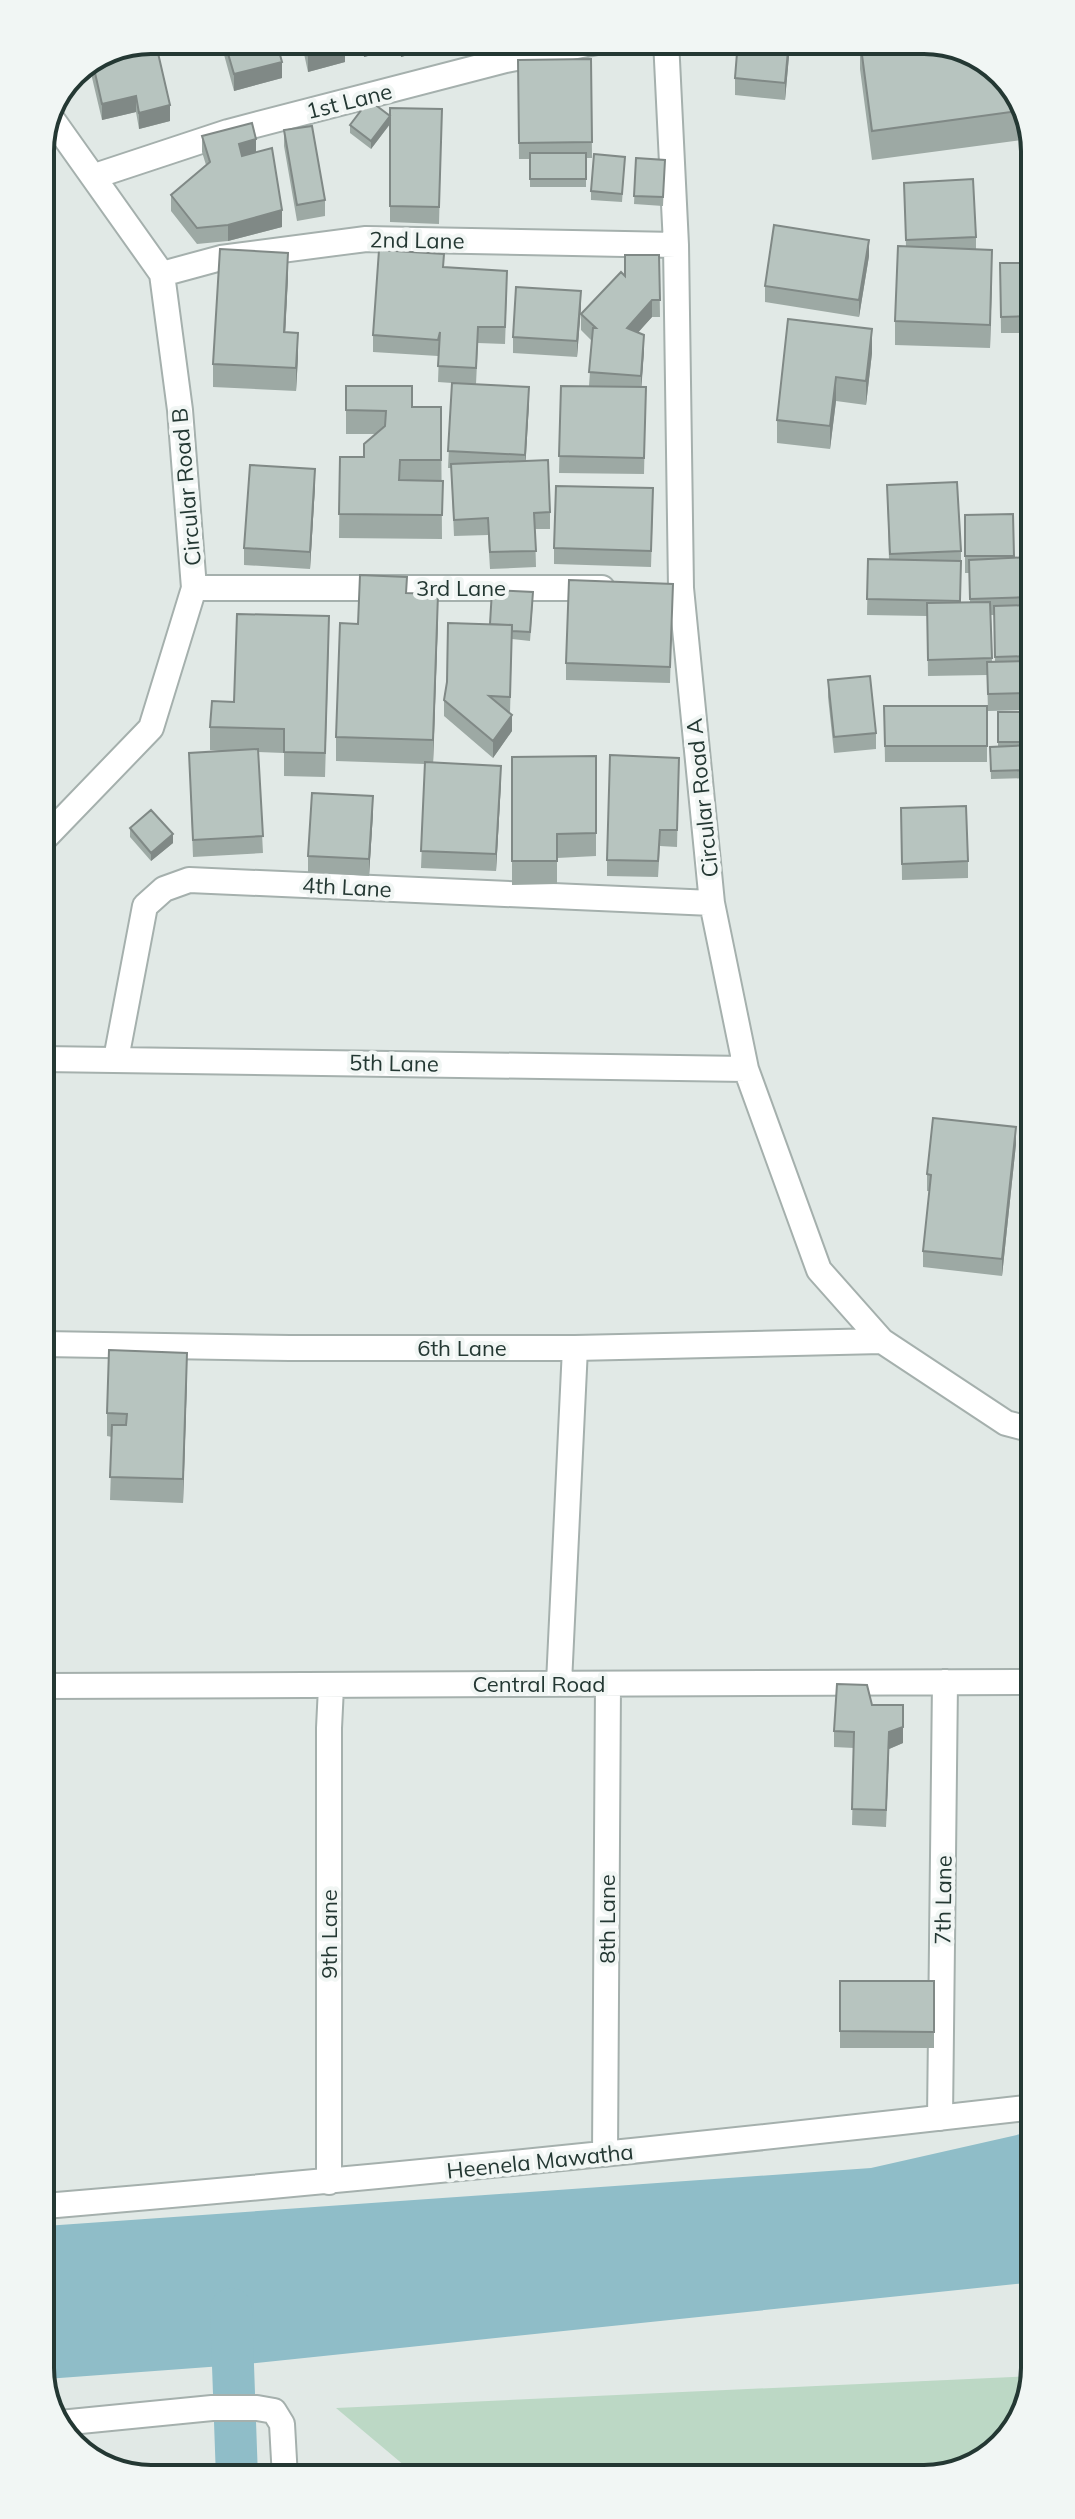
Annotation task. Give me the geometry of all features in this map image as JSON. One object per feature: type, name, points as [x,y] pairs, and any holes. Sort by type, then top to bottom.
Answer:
[{"type":"street","name":"1st Lane","points":[[95,176],[228,132],[536,54]]},
{"type":"street","name":"Circular Road A","points":[[667,54],[676,245],[673,588],[712,903],[746,1069],[819,1270],[882,1341],[1006,1423],[1021,1427]]},
{"type":"street","name":"Circular Road B","points":[[54,829],[151,728],[194,588],[180,410],[162,274],[57,126]]},
{"type":"street","name":"2nd Lane","points":[[162,274],[221,258],[366,239],[676,245]]},
{"type":"street","name":"3rd Lane","points":[[194,588],[618,588]]},
{"type":"street","name":"4th Lane","points":[[116,1059],[145,906],[164,889],[189,880],[712,903]]},
{"type":"street","name":"5th Lane","points":[[54,1059],[746,1069]]},
{"type":"street","name":"6th Lane","points":[[54,1344],[575,1348],[882,1341]]},
{"type":"street","points":[[559,1683],[575,1348]]},
{"type":"street","name":"7th Lane","points":[[940,2118],[945,1682]]},
{"type":"street","name":"Central Road","points":[[54,1686],[1021,1682]]},
{"type":"street","name":"8th Lane","points":[[605,2154],[608,1684]]},
{"type":"street","name":"9th Lane","points":[[329,2182],[331,1687]]},
{"type":"street","name":"Heenela Mawatha","points":[[54,2205],[329,2182],[1021,2109]]},
{"type":"street","points":[[70,2422],[212,2408],[274,2411],[282,2424],[284,2465]]},
{"type":"green space","points":[[1020,2377],[1016,2399],[1008,2417],[993,2437],[973,2452],[955,2460],[924,2465],[404,2465],[336,2408]]},
{"type":"water","points":[[1021,2134],[1021,2283],[236,2365],[55,2378],[54,2225],[871,2168]]},
{"type":"building","points":[[158,54],[170,105],[139,113],[136,96],[102,104],[95,72],[114,61]]},
{"type":"building","points":[[228,54],[280,54],[282,62],[234,74]]},
{"type":"building","points":[[737,54],[788,54],[785,83],[735,78]]},
{"type":"building","points":[[862,54],[931,54],[961,61],[993,82],[1013,112],[872,131]]},
{"type":"building","points":[[591,59],[592,142],[519,143],[518,60]]},
{"type":"building","points":[[369,100],[390,116],[371,141],[350,125]]},
{"type":"building","points":[[390,108],[442,109],[439,207],[390,206]]},
{"type":"building","points":[[252,123],[256,139],[239,144],[242,156],[272,148],[282,210],[228,225],[197,228],[171,195],[210,162],[202,136]]},
{"type":"building","points":[[312,126],[325,200],[297,205],[284,130]]},
{"type":"building","points":[[530,153],[586,153],[586,179],[530,179]]},
{"type":"building","points":[[594,154],[625,157],[622,194],[591,191]]},
{"type":"building","points":[[636,158],[665,160],[663,197],[634,196]]},
{"type":"building","points":[[973,179],[976,237],[906,240],[904,183]]},
{"type":"building","points":[[774,225],[869,240],[859,300],[765,286]]},
{"type":"building","points":[[898,246],[992,250],[990,325],[895,321]]},
{"type":"building","points":[[220,249],[288,253],[284,332],[298,333],[296,368],[213,364]]},
{"type":"building","points":[[379,250],[444,254],[443,267],[507,271],[505,327],[478,327],[476,368],[438,366],[440,332],[438,340],[373,335]]},
{"type":"building","points":[[625,255],[659,255],[660,300],[652,300],[627,328],[644,335],[641,376],[589,372],[593,328],[596,328],[581,314],[621,272],[625,276]]},
{"type":"building","points":[[1000,263],[1021,263],[1021,316],[1001,317]]},
{"type":"building","points":[[516,287],[581,291],[577,341],[513,337]]},
{"type":"building","points":[[788,319],[872,329],[866,381],[836,377],[830,426],[777,420]]},
{"type":"building","points":[[452,383],[529,387],[525,455],[448,451]]},
{"type":"building","points":[[346,386],[412,386],[412,407],[441,407],[441,460],[400,460],[399,480],[443,481],[442,515],[339,514],[340,457],[364,457],[364,444],[385,426],[386,411],[346,410]]},
{"type":"building","points":[[561,386],[646,387],[644,458],[559,456]]},
{"type":"building","points":[[548,460],[550,512],[534,513],[536,551],[490,552],[488,518],[454,520],[451,464]]},
{"type":"building","points":[[250,465],[315,469],[310,552],[244,548]]},
{"type":"building","points":[[957,482],[961,551],[890,554],[887,485]]},
{"type":"building","points":[[556,486],[653,488],[651,551],[554,548]]},
{"type":"building","points":[[1013,514],[1014,556],[965,556],[965,515]]},
{"type":"building","points":[[1021,557],[1021,597],[970,599],[969,560]]},
{"type":"building","points":[[868,559],[961,561],[960,601],[867,599]]},
{"type":"building","points":[[360,575],[407,577],[406,593],[438,594],[433,740],[336,737],[340,623],[358,624]]},
{"type":"building","points":[[569,580],[673,584],[670,667],[566,663]]},
{"type":"building","points":[[492,590],[533,592],[530,632],[512,631],[512,625],[490,624]]},
{"type":"building","points":[[990,602],[992,658],[928,660],[927,603]]},
{"type":"building","points":[[1021,605],[1021,656],[995,657],[994,606]]},
{"type":"building","points":[[237,614],[329,616],[325,753],[284,752],[284,729],[210,727],[212,701],[234,702]]},
{"type":"building","points":[[448,623],[512,625],[510,697],[489,696],[512,715],[493,741],[444,700]]},
{"type":"building","points":[[1021,661],[1021,693],[988,694],[987,662]]},
{"type":"building","points":[[870,676],[876,733],[834,737],[828,680]]},
{"type":"building","points":[[884,706],[987,706],[987,746],[885,746]]},
{"type":"building","points":[[998,712],[1021,712],[1021,742],[998,742]]},
{"type":"building","points":[[1021,745],[1021,770],[991,771],[990,747]]},
{"type":"building","points":[[258,749],[263,836],[193,840],[189,753]]},
{"type":"building","points":[[610,755],[679,758],[677,830],[660,830],[658,861],[607,860]]},
{"type":"building","points":[[596,756],[596,833],[557,834],[557,861],[512,861],[512,757]]},
{"type":"building","points":[[425,762],[501,766],[496,854],[421,851]]},
{"type":"building","points":[[312,793],[373,796],[369,859],[308,856]]},
{"type":"building","points":[[966,806],[968,861],[902,864],[901,808]]},
{"type":"building","points":[[151,810],[173,834],[151,853],[130,828]]},
{"type":"building","points":[[933,1118],[1016,1127],[1002,1259],[923,1251]]},
{"type":"building","points":[[109,1350],[187,1353],[183,1479],[110,1477],[112,1425],[126,1425],[127,1414],[107,1413]]},
{"type":"building","points":[[837,1684],[867,1685],[872,1705],[903,1705],[903,1727],[889,1732],[886,1810],[852,1809],[854,1732],[834,1731]]},
{"type":"building","points":[[840,1981],[934,1981],[934,2032],[840,2031]]},
{"type":"waterway","points":[[231,2309],[237,2465]]}]
